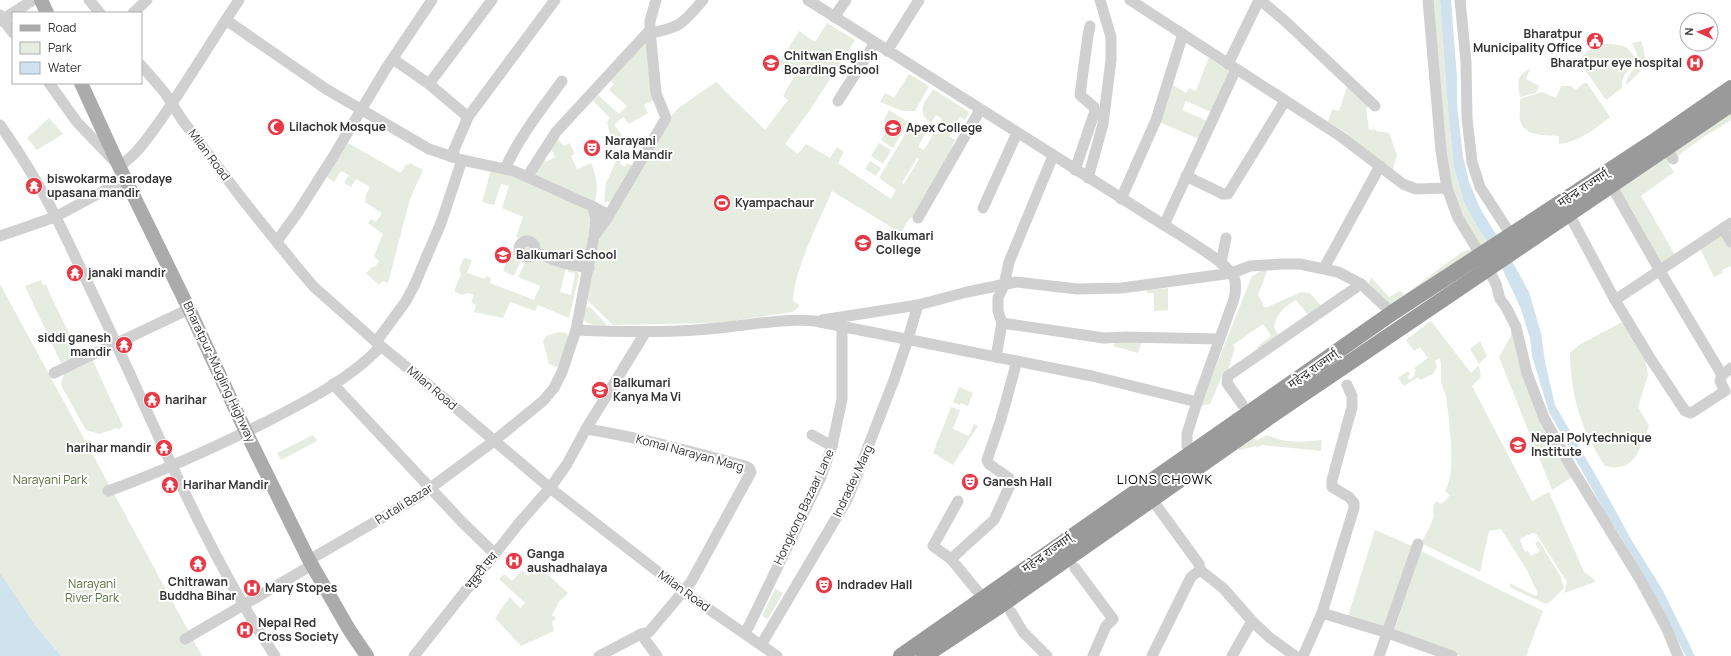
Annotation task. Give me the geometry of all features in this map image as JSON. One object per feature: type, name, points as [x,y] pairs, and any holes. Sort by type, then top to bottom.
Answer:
[{"type":"highway","name":"महेन्द्र राज्मार्ग्","points":[[924,656],[1010,598],[1148,493],[1392,313],[1483,252],[1634,155],[1731,88]]},
{"type":"highway","name":"महेन्द्र राज्मार्ग्","points":[[1193,461],[1491,267],[1611,185],[1670,154],[1731,104]]},
{"type":"highway","name":"महेन्द्र राज्मार्ग्","points":[[901,656],[982,598],[1148,493]]},
{"type":"main road","points":[[41,0],[47,12]]},
{"type":"main road","name":"Bharatpur-Mugling Highway","points":[[81,84],[246,432],[311,563],[350,631],[367,656]]},
{"type":"street","points":[[12,32],[1,18],[33,0]]},
{"type":"street","points":[[89,0],[99,12]]},
{"type":"street","points":[[134,12],[147,0]]},
{"type":"street","points":[[50,84],[77,122],[119,166],[132,156],[171,104],[239,0]]},
{"type":"street","points":[[277,241],[329,164],[361,110],[432,0]]},
{"type":"street","points":[[429,84],[492,0]]},
{"type":"street","points":[[451,157],[468,117],[555,0]]},
{"type":"street","points":[[594,236],[609,215],[666,118],[656,93],[650,32],[650,21],[656,0]]},
{"type":"street","points":[[527,177],[540,154],[556,132],[650,32],[672,29],[683,22],[703,0]]},
{"type":"street","points":[[808,0],[1164,225],[1232,272],[1236,289],[1234,299],[1187,434],[1193,461]]},
{"type":"street","points":[[834,17],[846,0]]},
{"type":"street","points":[[887,51],[919,0]]},
{"type":"street","points":[[1088,178],[1103,124],[1111,60],[1111,36],[1100,0]]},
{"type":"street","points":[[1130,0],[1340,136],[1409,188],[1447,188]]},
{"type":"street","points":[[1164,225],[1186,176],[1259,0],[1285,21],[1375,106]]},
{"type":"street","points":[[1428,0],[1441,150],[1447,188],[1458,218],[1483,252]]},
{"type":"street","points":[[1460,0],[1466,62],[1467,118],[1472,162],[1480,187],[1508,236]]},
{"type":"street","points":[[226,20],[326,89],[429,149],[451,157],[505,169],[527,177],[609,215]]},
{"type":"street","points":[[1075,170],[1095,111],[1094,107],[1080,95],[1090,26]]},
{"type":"street","points":[[1121,199],[1156,120],[1182,34]]},
{"type":"street","points":[[838,101],[875,43]]},
{"type":"street","points":[[393,60],[429,84],[468,117]]},
{"type":"street","name":"Milan Road","points":[[142,66],[165,93],[171,104],[243,200],[314,286],[378,344],[550,488],[684,592],[777,656]]},
{"type":"street","points":[[505,169],[526,130],[562,81]]},
{"type":"street","points":[[1186,176],[1223,194],[1228,194],[1285,101]]},
{"type":"street","points":[[918,218],[980,110]]},
{"type":"street","points":[[0,125],[40,186],[117,343],[172,467],[243,606],[275,656]]},
{"type":"street","points":[[983,208],[1017,133]]},
{"type":"street","points":[[996,357],[1002,323],[998,311],[998,298],[1000,290],[1004,284],[1009,262],[1053,156]]},
{"type":"street","points":[[108,491],[172,467],[246,432],[296,407],[354,369],[378,344],[414,286],[443,217],[462,160]]},
{"type":"street","points":[[1324,268],[1380,166]]},
{"type":"street","points":[[0,236],[55,216],[126,179]]},
{"type":"street","points":[[1569,214],[1615,300],[1650,358],[1685,411],[1691,413],[1724,391],[1720,381],[1727,372],[1660,271],[1611,185]]},
{"type":"street","name":"Putali Bazar","points":[[185,639],[243,606],[418,497],[494,441],[543,401],[554,388],[562,372],[576,330],[594,236],[596,219],[592,206]]},
{"type":"street","points":[[1615,300],[1727,225],[1731,242]]},
{"type":"street","points":[[1221,263],[1226,238]]},
{"type":"street","points":[[534,252],[563,263],[589,268]]},
{"type":"street","points":[[815,321],[918,305],[968,292],[1016,282],[1077,289],[1122,288],[1232,272],[1250,266],[1282,264],[1300,264],[1338,272],[1361,284],[1392,313]]},
{"type":"street","points":[[1491,267],[1500,299],[1506,307],[1516,328],[1527,373],[1544,418],[1666,627],[1678,656]]},
{"type":"street","points":[[1242,404],[1227,384],[1228,376],[1361,284]]},
{"type":"street","name":"Indradev Marg","points":[[761,645],[848,498],[874,435],[908,340],[918,305]]},
{"type":"street","points":[[54,373],[189,309]]},
{"type":"street","points":[[576,330],[645,333],[708,329],[797,320],[815,321],[1092,376],[1197,402]]},
{"type":"street","points":[[1002,323],[1104,338],[1219,339]]},
{"type":"street","name":"Hongkong Bazaar Lane","points":[[744,633],[749,626],[821,476],[832,446],[842,399],[842,327]]},
{"type":"street","name":"भृकुटी पथ","points":[[414,656],[520,522],[550,488],[567,464],[586,429],[645,333]]},
{"type":"street","points":[[951,559],[994,520],[1011,483],[1009,478],[989,464],[987,460],[1001,419],[1017,361]]},
{"type":"street","points":[[333,384],[462,522],[495,554]]},
{"type":"street","points":[[1303,656],[1322,613],[1354,508],[1354,503],[1349,497],[1332,487],[1332,480],[1352,407],[1352,396],[1347,385]]},
{"type":"street","name":"Komal Narayan Marg","points":[[586,429],[612,433],[702,454],[749,468],[751,472],[732,509],[684,592]]},
{"type":"street","points":[[812,435],[832,446]]},
{"type":"street","points":[[1148,493],[1199,564],[1200,570],[1224,588],[1252,621],[1270,638],[1295,656]]},
{"type":"street","points":[[958,502],[933,544],[934,547],[951,559],[982,598]]},
{"type":"street","points":[[1379,656],[1418,544]]},
{"type":"street","points":[[1075,568],[1113,619],[1106,626],[1093,656]]},
{"type":"street","points":[[1152,656],[1191,577],[1200,570]]},
{"type":"street","points":[[599,656],[641,634],[649,632],[684,592]]},
{"type":"street","points":[[1011,612],[1023,632],[1047,656]]},
{"type":"street","points":[[1322,613],[1388,633],[1452,656]]},
{"type":"street","points":[[1232,656],[1252,621]]},
{"type":"street","points":[[641,634],[657,656]]},
{"type":"green space","points":[[1431,0],[1440,0],[1448,110],[1454,167],[1464,202],[1475,223],[1493,251],[1484,252],[1456,205],[1444,149]]},
{"type":"green space","name":"Kyampachaur","points":[[827,23],[855,40],[810,110],[785,144],[798,154],[806,144],[830,158],[837,147],[844,152],[838,163],[891,199],[896,190],[879,178],[912,123],[926,132],[918,147],[924,150],[942,119],[936,115],[931,123],[923,115],[923,107],[933,89],[969,112],[965,120],[960,117],[949,136],[955,140],[952,146],[955,149],[916,216],[909,219],[901,233],[832,191],[802,260],[794,289],[793,301],[800,305],[793,312],[717,323],[613,325],[588,301],[587,296],[598,237],[664,126],[677,109],[716,82],[765,130],[788,100],[783,96],[807,54],[794,74],[779,63],[799,31],[815,42]],"holes":[[[917,158],[919,159],[904,184],[902,183]]]},
{"type":"green space","points":[[649,38],[654,100],[644,105],[648,113],[629,124],[623,117],[614,125],[622,135],[618,145],[616,146],[609,131],[607,122],[610,118],[592,100],[598,95],[619,114],[627,106],[609,90],[614,84],[611,81]]},
{"type":"green space","points":[[1641,41],[1644,55],[1643,66],[1637,75],[1626,85],[1627,79],[1635,68],[1638,59],[1632,43]]},
{"type":"green space","points":[[1604,44],[1626,47],[1632,53],[1634,58],[1624,76],[1622,88],[1606,100],[1581,64],[1582,57],[1585,54]]},
{"type":"green space","points":[[1209,57],[1229,71],[1211,112],[1186,101],[1182,110],[1207,121],[1199,139],[1157,121],[1172,81],[1174,83],[1173,85],[1186,93],[1189,88],[1196,91]]},
{"type":"green space","points":[[1529,69],[1526,79],[1539,86],[1536,93],[1520,97],[1518,81],[1521,75]]},
{"type":"green space","points":[[909,74],[929,86],[915,111],[903,111],[880,102],[885,93],[894,98]]},
{"type":"green space","points":[[1584,83],[1587,83],[1610,117],[1580,138],[1567,143],[1559,144],[1559,136],[1533,133],[1524,128],[1520,117],[1520,99],[1542,92],[1556,98],[1561,86],[1571,86],[1575,90]]},
{"type":"green space","points":[[1347,87],[1368,106],[1366,109],[1369,130],[1375,129],[1376,131],[1389,133],[1397,155],[1392,172],[1345,136],[1347,133],[1328,122],[1332,109],[1339,111]]},
{"type":"green space","points":[[1731,109],[1731,120],[1699,140],[1668,163],[1674,172],[1641,196],[1675,255],[1662,265],[1615,188]]},
{"type":"green space","points":[[889,110],[908,122],[893,148],[881,140],[890,125],[884,120]]},
{"type":"green space","points":[[49,118],[63,134],[37,150],[27,138]]},
{"type":"green space","points":[[556,138],[564,146],[569,143],[570,144],[575,154],[571,156],[577,169],[591,163],[596,182],[597,192],[595,201],[532,173],[543,156],[546,162],[555,157],[552,151],[547,154]]},
{"type":"green space","points":[[348,143],[401,173],[406,164],[408,165],[410,163],[423,170],[410,199],[388,283],[382,281],[379,285],[366,273],[373,266],[375,267],[379,261],[374,256],[383,234],[368,223],[371,219],[376,222],[382,213],[365,202],[366,195],[370,187],[356,179],[351,187],[344,183],[349,175],[341,171],[334,182],[327,177]]},
{"type":"green space","points":[[879,143],[891,150],[883,164],[871,156]]},
{"type":"green space","points":[[618,157],[622,159],[620,164],[625,167],[627,163],[633,166],[612,201],[604,202],[606,183]]},
{"type":"green space","points":[[870,161],[881,168],[876,176],[865,169]]},
{"type":"green space","points":[[491,170],[506,173],[583,207],[589,212],[592,217],[584,261],[580,263],[538,250],[537,245],[533,240],[516,237],[523,217],[502,208],[509,186],[501,184],[494,205],[482,202]]},
{"type":"green space","points":[[1720,235],[1724,235],[1731,248],[1731,266],[1722,270],[1723,273],[1714,277],[1700,248]]},
{"type":"green space","points":[[527,244],[532,249],[527,254],[522,249]]},
{"type":"green space","points":[[511,250],[516,253],[521,260],[514,276],[503,271]]},
{"type":"green space","points":[[1469,250],[1474,251],[1393,307],[1369,284],[1371,277],[1389,297],[1400,291],[1404,295],[1462,252]]},
{"type":"green space","points":[[464,258],[472,260],[467,273],[485,279],[487,276],[491,278],[490,283],[534,300],[540,286],[518,277],[526,261],[531,261],[535,258],[566,268],[560,292],[571,295],[575,273],[568,272],[568,269],[576,270],[579,275],[569,318],[538,305],[535,311],[510,302],[503,318],[474,312],[476,305],[471,302],[474,295],[469,293],[461,295],[454,291],[461,274],[459,269]]},
{"type":"green space","points":[[1268,269],[1258,295],[1265,308],[1301,292],[1310,293],[1322,307],[1309,316],[1296,300],[1279,314],[1274,327],[1278,335],[1259,349],[1257,347],[1271,336],[1263,324],[1233,345],[1235,348],[1228,370],[1223,374],[1210,404],[1200,406],[1252,276],[1260,271]]},
{"type":"green space","points":[[41,280],[43,285],[46,284],[80,356],[61,363],[25,286]]},
{"type":"green space","points":[[0,284],[202,656],[61,656],[35,625],[0,573]]},
{"type":"green space","points":[[1168,288],[1168,310],[1154,311],[1154,293],[1147,293],[1147,290]]},
{"type":"green space","points":[[590,307],[607,325],[594,325],[585,321],[583,319],[585,309]]},
{"type":"green space","points":[[1431,321],[1471,373],[1479,365],[1481,377],[1472,386],[1532,501],[1549,492],[1584,572],[1595,580],[1595,582],[1564,593],[1567,582],[1537,535],[1533,533],[1521,538],[1520,541],[1525,552],[1528,551],[1531,556],[1540,551],[1535,543],[1539,541],[1561,577],[1564,588],[1546,604],[1511,588],[1509,583],[1536,596],[1538,594],[1528,572],[1501,529],[1489,531],[1480,572],[1421,543],[1433,519],[1436,501],[1442,504],[1450,495],[1445,491],[1449,483],[1451,472],[1450,431],[1446,397],[1441,381],[1441,366],[1439,358],[1435,361],[1437,367],[1433,374],[1420,380],[1418,377],[1404,386],[1398,378],[1408,371],[1410,374],[1407,377],[1410,380],[1415,375],[1414,373],[1416,370],[1414,368],[1428,358],[1420,347],[1414,351],[1406,340]]},
{"type":"green space","points":[[1622,322],[1645,359],[1648,375],[1638,407],[1649,426],[1635,457],[1624,466],[1615,467],[1605,466],[1584,426],[1575,399],[1570,353],[1579,345]]},
{"type":"green space","points":[[1511,325],[1519,351],[1574,476],[1552,490],[1499,357],[1511,336]]},
{"type":"green space","points":[[559,332],[566,333],[569,337],[560,365],[555,367],[549,364],[543,341],[546,336]]},
{"type":"green space","points":[[1142,341],[1138,353],[1113,346],[1115,342]]},
{"type":"green space","points":[[1480,341],[1487,356],[1479,364],[1470,349]]},
{"type":"green space","points":[[93,361],[123,426],[118,430],[117,428],[99,434],[86,430],[62,387],[61,383],[64,374]]},
{"type":"green space","points":[[959,387],[973,393],[968,406],[961,403],[959,405],[953,402]]},
{"type":"green space","points":[[951,407],[960,410],[953,429],[969,436],[974,424],[978,426],[953,465],[933,453]]},
{"type":"green space","points":[[313,435],[317,441],[281,460],[277,453]]},
{"type":"green space","points":[[1267,435],[1287,441],[1301,442],[1322,440],[1321,451],[1262,445],[1257,448],[1256,446],[1240,450],[1237,448],[1249,437],[1258,440]]},
{"type":"green space","points":[[1375,530],[1412,546],[1385,629],[1348,616]]},
{"type":"green space","points":[[1421,551],[1543,611],[1526,656],[1461,656],[1394,631]]},
{"type":"green space","points":[[536,564],[568,593],[559,602],[552,615],[556,618],[552,622],[554,631],[521,646],[495,618],[510,597],[520,608],[525,603],[499,579],[504,574],[512,581],[522,570],[529,576],[534,570],[532,568]]},
{"type":"green space","points":[[775,589],[783,593],[768,619],[762,616]]},
{"type":"water","points":[[1440,0],[1451,0],[1457,78],[1457,105],[1463,157],[1469,182],[1480,208],[1501,243],[1492,249],[1475,223],[1464,202],[1454,167],[1448,110]]},
{"type":"water","points":[[1512,261],[1529,292],[1541,333],[1545,362],[1555,405],[1632,541],[1662,589],[1695,656],[1686,656],[1621,537],[1609,519],[1549,412],[1532,356],[1530,338],[1521,309],[1501,266]]},
{"type":"water","points":[[0,573],[35,625],[61,656],[0,656]]},
{"type":"place","name":"Bharatpur Municipality Office","points":[[1595,41]]},
{"type":"place","name":"Chitwan English Boarding School","points":[[771,63]]},
{"type":"place","name":"Bharatpur eye hospital","points":[[1695,63]]},
{"type":"place","name":"Lilachok Mosque","points":[[276,127]]},
{"type":"place","name":"Apex College","points":[[893,128]]},
{"type":"place","name":"Narayani Kala Mandir","points":[[592,148]]},
{"type":"place","name":"biswokarma sarodaye upasana mandir","points":[[34,186]]},
{"type":"place","name":"Kyampachaur","points":[[722,203]]},
{"type":"place","name":"Balkumari College","points":[[863,243]]},
{"type":"place","name":"Balkumari School","points":[[503,255]]},
{"type":"place","name":"janaki mandir","points":[[75,273]]},
{"type":"place","name":"siddi ganesh mandir","points":[[124,345]]},
{"type":"place","name":"Balkumari Kanya Ma Vi","points":[[600,390]]},
{"type":"place","name":"harihar","points":[[152,400]]},
{"type":"place","name":"Nepal Polytechnique Institute","points":[[1518,445]]},
{"type":"place","name":"harihar mandir","points":[[164,448]]},
{"type":"place","name":"Ganesh Hall","points":[[970,482]]},
{"type":"place","name":"Harihar Mandir","points":[[170,485]]},
{"type":"place","name":"Ganga aushadhalaya","points":[[514,561]]},
{"type":"place","name":"Chitrawan Buddha Bihar","points":[[198,564]]},
{"type":"place","name":"Indradev Hall","points":[[824,585]]},
{"type":"place","name":"Mary Stopes","points":[[252,588]]},
{"type":"place","name":"Nepal Red Cross Society","points":[[245,630]]},
{"type":"district","name":"LIONS CHOWK","points":[[1165,479]]},
{"type":"park label","name":"Narayani Park","points":[[50,480]]},
{"type":"park label","name":"Narayani River Park","points":[[92,591]]}]
